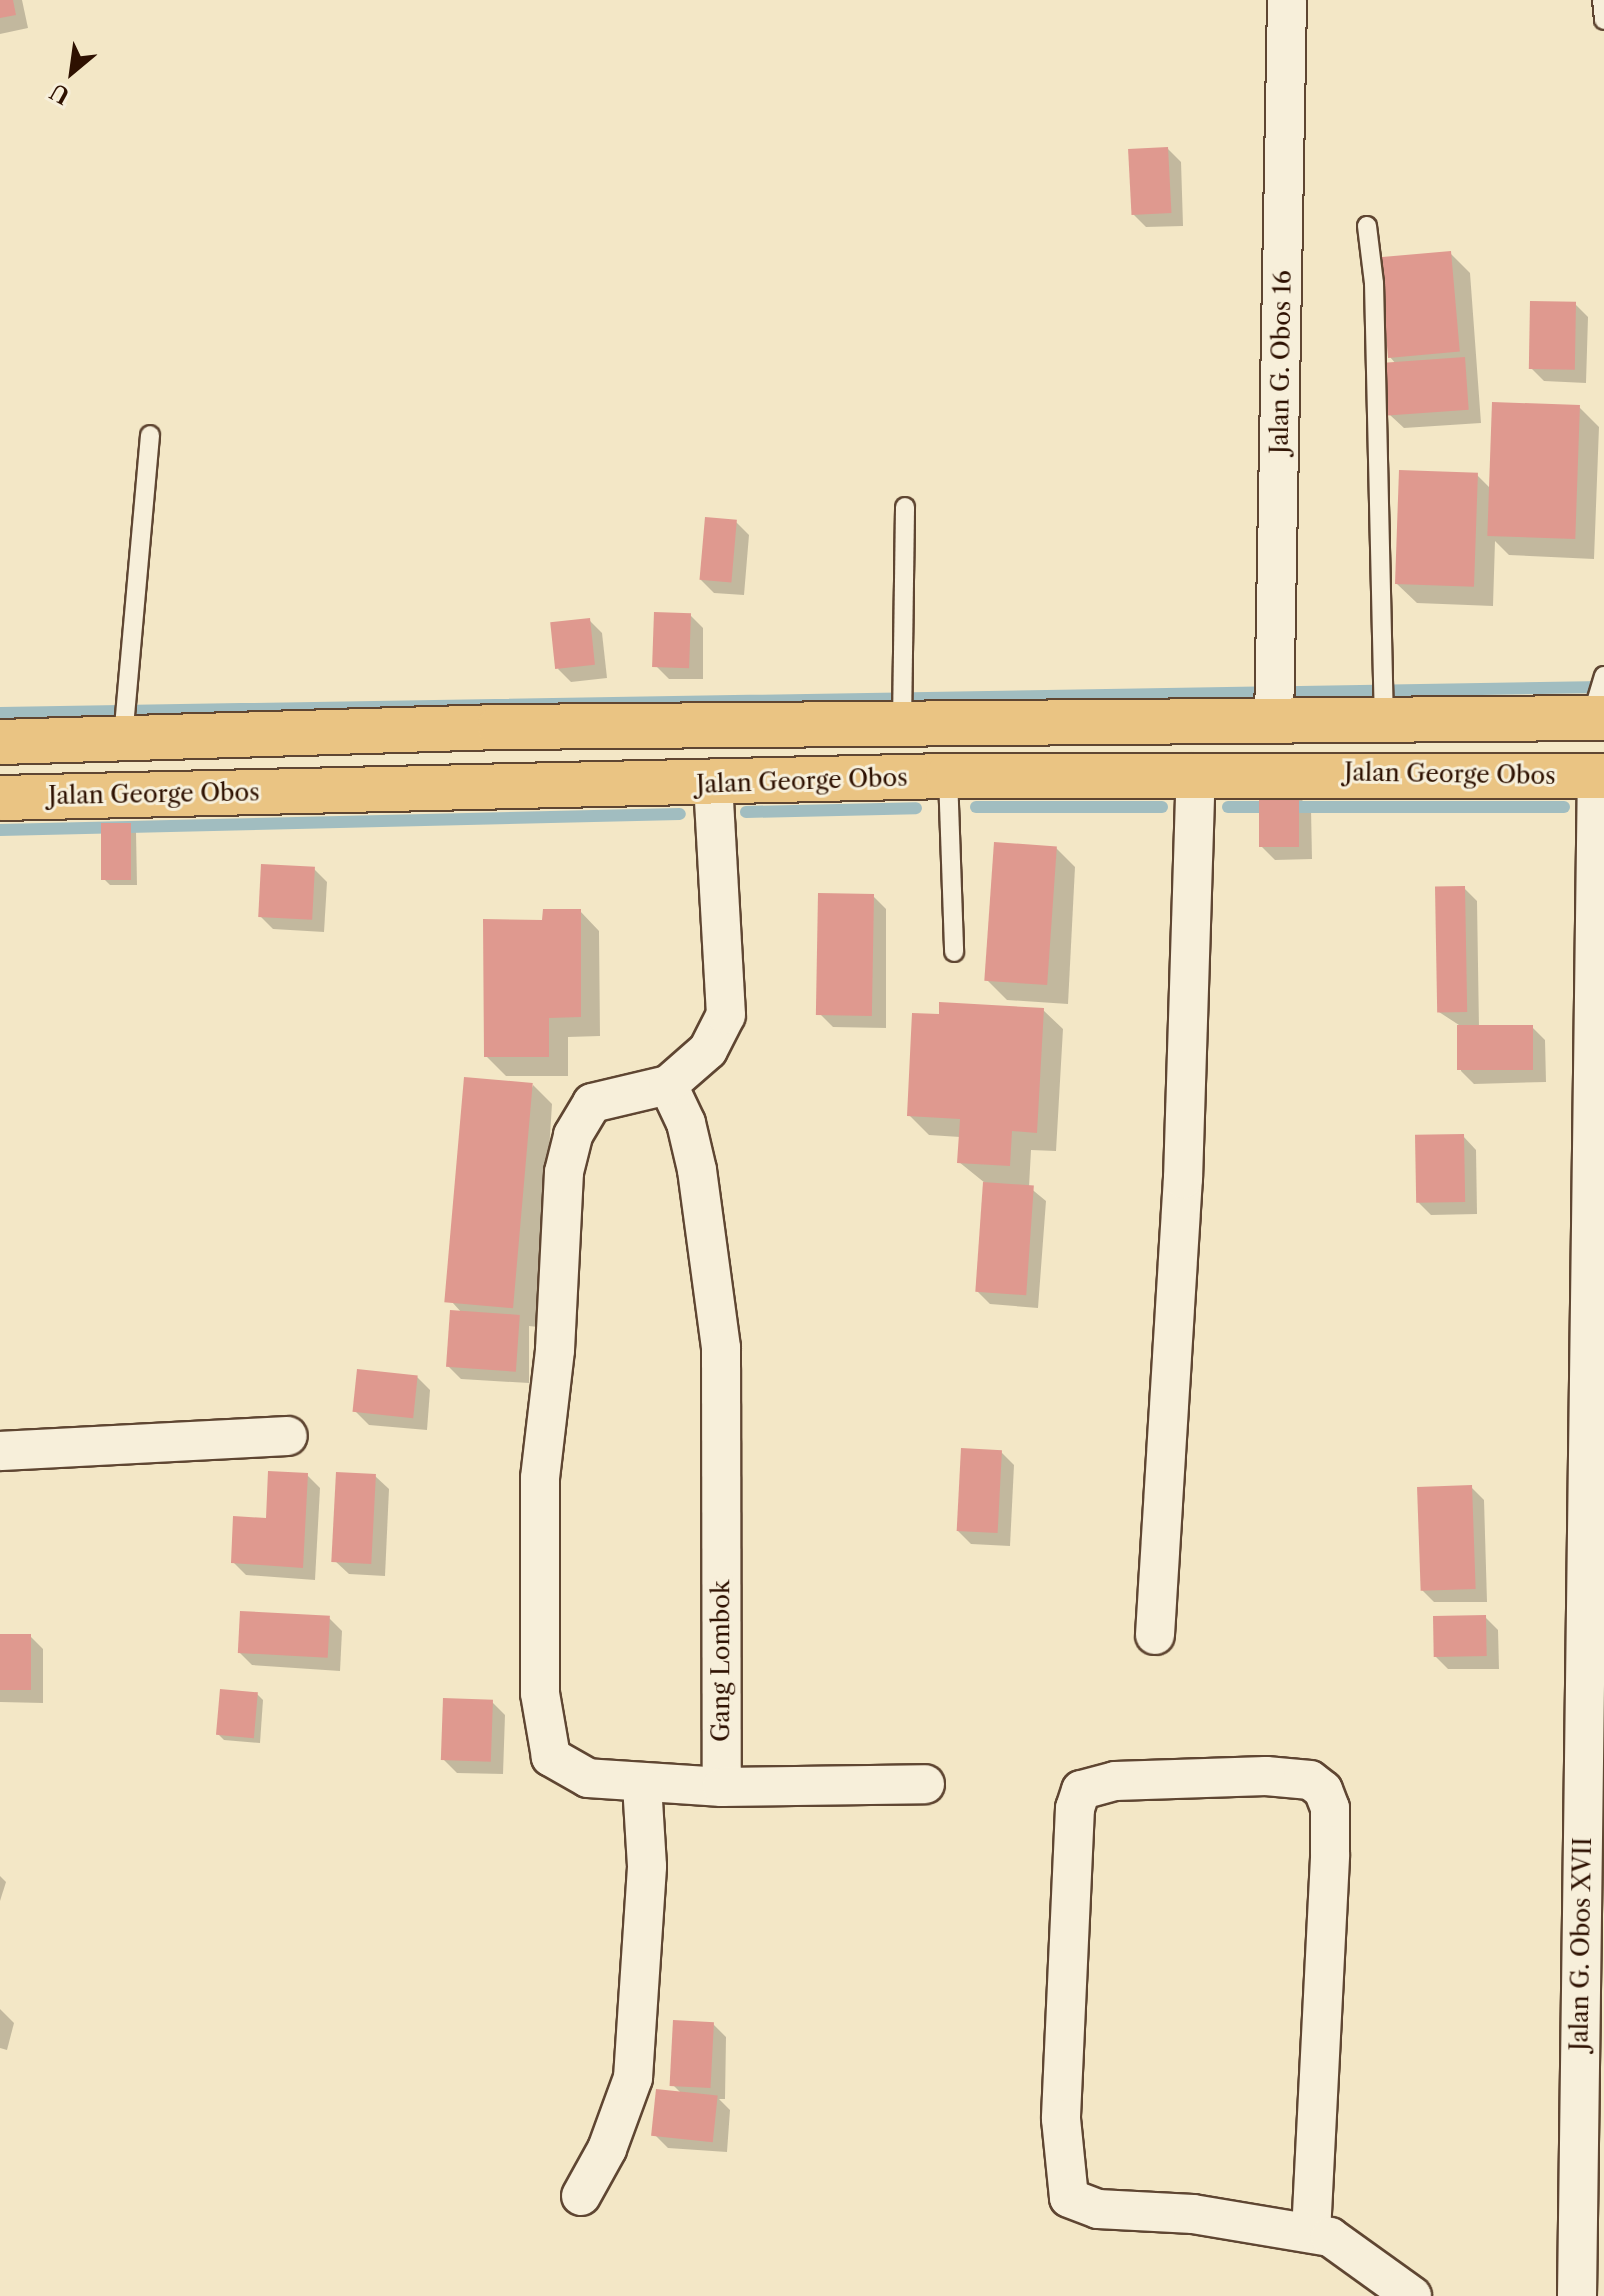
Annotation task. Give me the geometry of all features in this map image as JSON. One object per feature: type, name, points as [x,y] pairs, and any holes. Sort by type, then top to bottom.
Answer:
[{"type":"main road","name":"Jalan George Obos","points":[[0,742],[122,741],[500,727],[902,727],[1598,718]]},
{"type":"main road","name":"Jalan George Obos","points":[[0,798],[713,785],[948,776],[1196,773],[1601,776]]},
{"type":"street","name":"Jalan G. Obos 16","points":[[1274,723],[1287,0]]},
{"type":"street","points":[[1155,1635],[1183,1179],[1196,773]]},
{"type":"street","name":"Jalan G. Obos XVII","points":[[1577,2296],[1592,2022],[1601,776]]},
{"type":"street","points":[[713,785],[726,1015],[708,1050],[668,1085],[592,1103],[573,1135],[564,1172],[555,1350],[540,1478],[540,1693],[551,1757],[588,1778],[642,1784],[722,1787],[925,1784]]},
{"type":"street","name":"Gang Lombok","points":[[668,1085],[686,1123],[697,1170],[721,1348],[722,1787]]},
{"type":"street","points":[[0,1451],[288,1436]]},
{"type":"street","points":[[1311,2233],[1330,1854],[1330,1808],[1323,1790],[1310,1780],[1266,1776],[1115,1781],[1081,1790],[1075,1808],[1061,2119],[1069,2198],[1098,2209],[1193,2214],[1330,2237],[1412,2296]]},
{"type":"street","points":[[581,2196],[607,2149],[633,2078],[647,1866],[642,1784]]},
{"type":"lane","points":[[1602,0],[1604,20]]},
{"type":"lane","points":[[1367,226],[1374,283],[1384,722]]},
{"type":"lane","points":[[122,741],[150,435]]},
{"type":"lane","points":[[902,727],[905,507]]},
{"type":"lane","points":[[1598,718],[1604,676]]},
{"type":"lane","points":[[948,776],[954,952]]},
{"type":"building","points":[[0,0],[13,0],[16,15],[0,18]]},
{"type":"building","points":[[1168,147],[1171,213],[1132,215],[1128,149]]},
{"type":"building","points":[[1451,251],[1460,352],[1388,358],[1379,257]]},
{"type":"building","points":[[1530,301],[1576,302],[1575,370],[1529,369]]},
{"type":"building","points":[[1465,357],[1469,410],[1388,416],[1384,363]]},
{"type":"building","points":[[1492,402],[1580,405],[1575,539],[1487,536]]},
{"type":"building","points":[[1399,470],[1478,473],[1474,587],[1395,584]]},
{"type":"building","points":[[705,517],[737,520],[731,583],[700,580]]},
{"type":"building","points":[[654,612],[691,613],[689,668],[652,667]]},
{"type":"building","points":[[590,618],[595,665],[555,669],[550,622]]},
{"type":"building","points":[[1259,794],[1299,794],[1299,847],[1259,847]]},
{"type":"building","points":[[101,823],[131,823],[131,880],[101,880]]},
{"type":"building","points":[[994,842],[1057,846],[1047,985],[984,981]]},
{"type":"building","points":[[261,864],[315,867],[312,920],[258,917]]},
{"type":"building","points":[[1465,886],[1467,1012],[1437,1013],[1435,887]]},
{"type":"building","points":[[818,893],[874,894],[872,1016],[816,1015]]},
{"type":"building","points":[[543,909],[581,909],[581,1017],[549,1018],[549,1057],[484,1057],[483,919],[542,920]]},
{"type":"building","points":[[939,1002],[1044,1008],[1037,1133],[1012,1131],[1010,1166],[957,1163],[960,1119],[907,1116],[912,1013],[939,1014]]},
{"type":"building","points":[[1457,1025],[1533,1025],[1533,1070],[1457,1070]]},
{"type":"building","points":[[464,1077],[533,1083],[513,1308],[444,1302]]},
{"type":"building","points":[[1464,1134],[1465,1202],[1416,1203],[1415,1135]]},
{"type":"building","points":[[983,1182],[1034,1186],[1026,1295],[975,1292]]},
{"type":"building","points":[[450,1310],[520,1315],[516,1372],[446,1367]]},
{"type":"building","points":[[357,1369],[418,1375],[413,1418],[353,1412]]},
{"type":"building","points":[[961,1448],[1002,1450],[998,1533],[957,1531]]},
{"type":"building","points":[[268,1471],[308,1473],[303,1568],[231,1563],[233,1516],[266,1518]]},
{"type":"building","points":[[336,1472],[376,1474],[371,1564],[331,1562]]},
{"type":"building","points":[[1472,1485],[1476,1589],[1421,1591],[1417,1487]]},
{"type":"building","points":[[240,1611],[330,1616],[328,1658],[238,1653]]},
{"type":"building","points":[[1486,1615],[1487,1656],[1434,1657],[1433,1616]]},
{"type":"building","points":[[0,1634],[31,1634],[31,1690],[0,1690]]},
{"type":"building","points":[[220,1689],[258,1692],[254,1738],[216,1735]]},
{"type":"building","points":[[443,1698],[493,1700],[491,1762],[441,1760]]},
{"type":"building","points":[[673,2020],[714,2022],[710,2088],[670,2086]]},
{"type":"building","points":[[656,2089],[718,2095],[713,2142],[651,2136]]},
{"type":"waterway","points":[[0,713],[1604,687]]},
{"type":"waterway","points":[[976,807],[1162,807]]},
{"type":"waterway","points":[[1228,807],[1564,807]]},
{"type":"waterway","points":[[746,812],[916,808]]},
{"type":"waterway","points":[[0,830],[680,814]]}]
